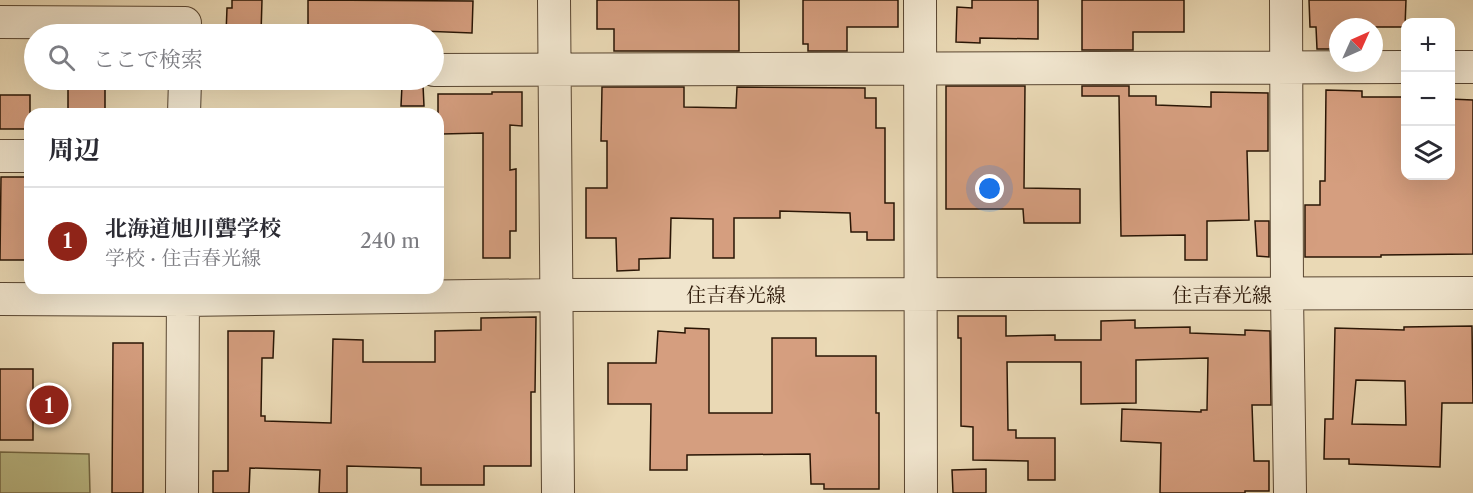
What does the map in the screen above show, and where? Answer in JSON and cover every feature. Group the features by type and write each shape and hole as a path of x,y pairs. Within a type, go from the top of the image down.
{"street":[{"path":"554,0 558,493"},
{"path":"920,0 921,493"},
{"path":"1286,0 1290,493"},
{"path":"0,22 185,19"},
{"path":"444,70 1401,67"},
{"path":"1455,67 1473,67"},
{"path":"184,108 185,90"},
{"path":"0,156 24,156"},
{"name":"住吉春光線","path":"0,299 183,294 920,296 1473,293"},
{"path":"182,493 183,294"}],"green space":[{"path":"0,452 89,454 90,493 0,493"}],"building":[{"path":"232,0 262,0 261,24 226,24 227,8 232,8"},
{"path":"308,0 473,1 472,33 444,32 444,24 308,24"},
{"path":"597,0 739,0 739,51 614,51 614,29 597,29"},
{"path":"803,0 898,0 898,27 847,27 847,51 808,51 808,44 803,44"},
{"path":"972,0 1038,0 1038,39 980,38 980,43 956,42 957,7 972,8"},
{"path":"1082,0 1184,0 1184,32 1133,32 1133,50 1082,50"},
{"path":"1309,0 1406,0 1405,18 1401,18 1401,27 1383,27 1383,18 1329,18 1329,49 1317,49 1316,27 1310,27"},
{"path":"946,86 1025,86 1024,188 1080,189 1080,223 1024,223 1023,209 946,209"},
{"path":"1082,86 1129,86 1129,96 1156,96 1156,105 1211,107 1211,92 1268,93 1268,151 1247,151 1249,220 1207,221 1207,260 1185,260 1185,235 1121,236 1119,96 1082,96"},
{"path":"602,87 684,87 684,107 736,108 737,87 865,88 865,98 876,98 876,128 885,128 885,203 894,203 894,240 867,240 867,232 851,232 850,213 780,211 780,218 734,218 734,258 713,258 713,219 671,218 670,258 639,259 639,270 617,271 616,238 586,238 586,188 607,188 607,141 601,141"},
{"path":"68,90 105,90 105,108 68,108"},
{"path":"402,90 423,90 424,106 401,106"},
{"path":"1326,90 1362,91 1362,97 1401,97 1401,180 1455,180 1455,99 1473,100 1473,254 1305,257 1305,205 1320,205 1320,181 1325,181"},
{"path":"492,92 522,92 522,126 510,125 510,170 516,169 516,231 510,231 510,258 483,258 483,133 444,134 444,108 438,108 438,94 492,94"},
{"path":"0,95 30,95 30,108 24,108 24,129 0,129"},
{"path":"1,177 24,177 24,260 0,260"},
{"path":"1255,221 1269,221 1269,257 1257,256"},
{"path":"958,316 1006,316 1006,336 1055,335 1055,340 1101,340 1101,321 1135,320 1135,328 1190,327 1190,333 1245,335 1245,330 1270,331 1271,405 1252,405 1254,461 1269,461 1269,491 1160,493 1161,443 1121,441 1122,409 1201,412 1201,410 1207,410 1208,358 1136,360 1136,403 1081,404 1081,362 1007,362 1008,430 1016,430 1016,438 1055,438 1055,480 1028,480 1028,461 973,460 973,427 961,426 961,338 958,338"},
{"path":"536,317 535,392 531,392 531,466 484,466 484,485 421,485 421,468 347,466 347,493 319,493 320,470 250,468 249,493 213,493 213,471 228,471 228,331 274,331 273,358 262,358 261,416 265,416 265,421 331,423 333,339 363,340 363,362 435,362 435,331 481,330 481,318"},
{"path":"1472,326 1473,403 1442,403 1440,467 1349,464 1349,459 1324,459 1325,419 1333,419 1335,328 1404,330 1404,327","holes":["1356,380 1405,381 1406,425 1352,424"]},
{"path":"685,328 709,329 709,413 772,413 772,338 816,338 816,356 876,356 879,489 824,489 824,484 811,484 810,454 687,455 687,470 650,470 651,404 608,404 608,363 656,363 658,331 685,333"},
{"path":"113,343 143,343 143,493 112,493"},
{"path":"0,369 33,369 33,440 0,440"},
{"path":"986,469 986,493 953,493 952,470"}],"place":[{"name":"北海道旭川聾学校","path":"49,405"}]}
